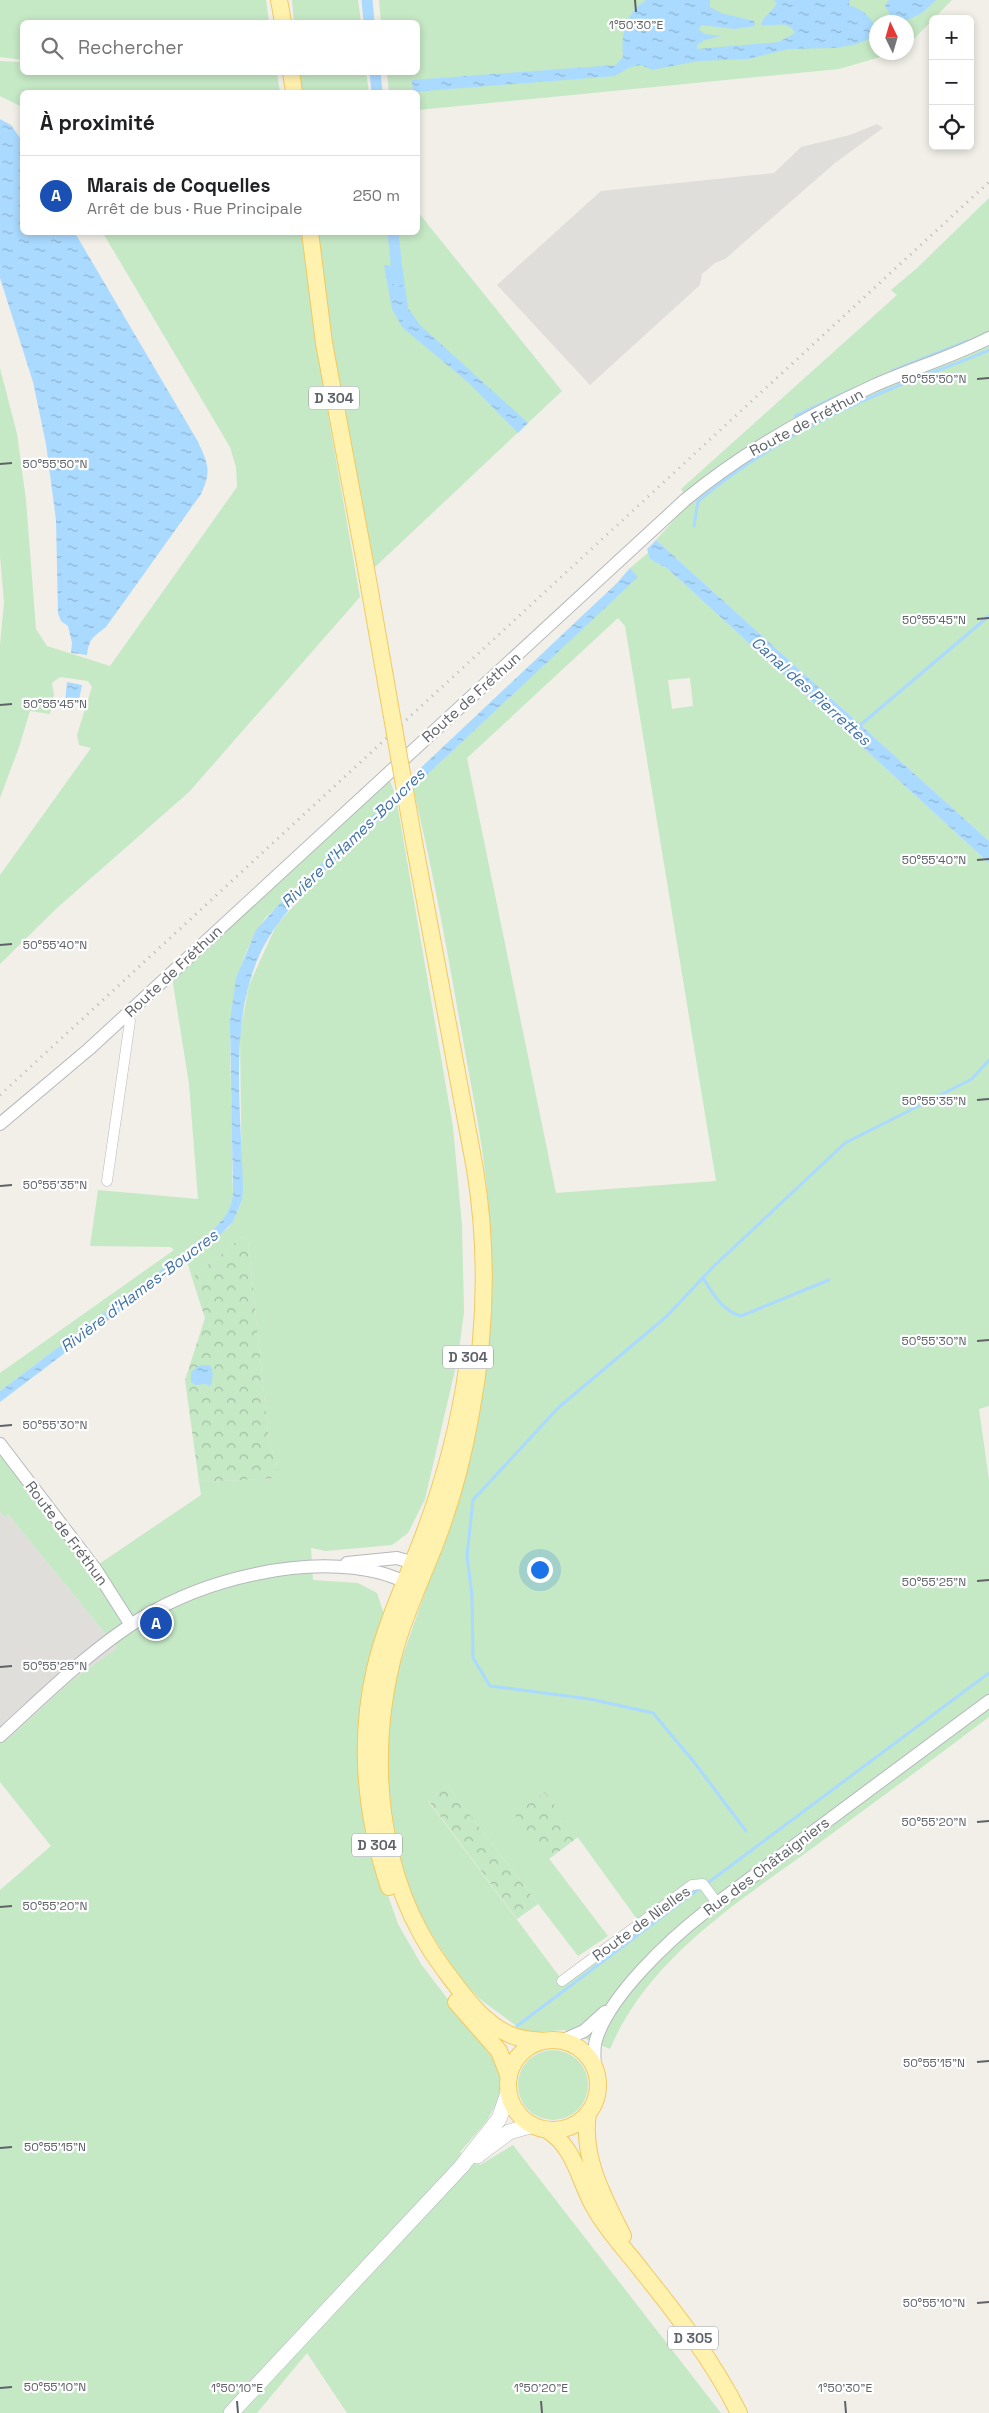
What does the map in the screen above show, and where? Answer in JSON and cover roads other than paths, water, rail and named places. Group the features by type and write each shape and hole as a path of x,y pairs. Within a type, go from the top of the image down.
{"main road":[{"path":"279,0 283,20"},
{"path":"287,0 288,20"},
{"path":"291,75 294,90"},
{"name":"D 304","path":"310,235 323,333 414,842 475,1164 481,1212 483,1278 481,1335 474,1398 446,1515 419,1564 380,1652 369,1702 367,1776 373,1829 388,1886 410,1936 445,1989 499,2051 508,2085"},
{"name":"D 304","path":"411,1584 382,1715 380,1784 385,1822 394,1864 406,1902 421,1934 440,1964 469,2001 506,2033 522,2039 544,2041"},
{"path":"231,2413 462,2167 499,2119 514,2062 521,2054 529,2047 544,2041 561,2041 580,2050 590,2061 595,2071 597,2093 588,2113 570,2127 509,2132 462,2167"},
{"path":"508,2085 515,2110 540,2128"},
{"name":"D 305","path":"588,2113 587,2139 597,2180 640,2268"},
{"name":"D 305","path":"540,2128 557,2136 568,2151 600,2217 710,2361 739,2413"}],"street":[{"name":"Route de Fréthun","path":"0,1124 125,1015 715,475 788,428 872,386 989,338"},
{"path":"107,1181 130,1021 125,1015"},
{"name":"Route de Fréthun","path":"0,1444 96,1570 131,1625"},
{"path":"0,1736 82,1664 131,1625 166,1605 216,1585 263,1573 385,1558 402,1559 419,1564"},
{"path":"307,1568 360,1570 380,1573 411,1584"},
{"name":"Rue des Châtaigniers","path":"595,2071 594,2050 596,2038 621,1996 710,1893 989,1701"},
{"name":"Route de Nielles","path":"562,1981 688,1887 710,1893"},
{"path":"561,2041 584,2031 621,1996"}],"water":[{"path":"646,0 710,0 710,7 721,13 754,21 755,26 735,29 701,25 699,30 705,34 721,36 705,40 697,45 697,49 779,42 795,33 789,26 785,25 761,25 777,3 774,0 850,0 849,5 859,9 869,18 869,39 857,44 836,48 788,49 748,59 698,61 652,70 641,65 630,67 615,76 420,91 413,90 412,80 616,65 623,57 624,32 633,11"},
{"path":"889,0 936,0 922,13 914,17 914,15 890,15 885,5"},
{"path":"0,119 11,125 20,138 20,235 76,235 197,440 206,461 207,479 201,494 106,627 92,639 87,655 71,653 72,643 68,626 61,621 58,613 56,520 46,444 33,382 0,278"},
{"path":"384,265 402,266 408,308 420,325 528,423 518,433 469,383 403,328 392,309"},
{"path":"656,540 989,841 989,863 668,569 650,559 647,549"},
{"path":"630,568 638,577 413,788 411,777 617,583"},
{"path":"67,682 82,685 78,705 65,703"},
{"name":"Rivière d'Hames-Boucres","path":"398,791 400,800 336,860 290,908 277,925 260,954 249,985 242,1019 239,1089 243,1191 242,1200 233,1222 217,1238 0,1402 0,1391 201,1240 218,1225 226,1214 232,1201 233,1193 230,1021 236,978 256,930 279,904"},
{"path":"200,1365 210,1365 211,1367 213,1375 210,1386 205,1384 195,1385 191,1382 191,1372"}],"waterway":[{"name":"Canal des Pierrettes","path":"367,0 369,20"},
{"name":"Canal des Pierrettes","path":"375,75 377,90"},
{"name":"Canal des Pierrettes","path":"393,235 398,281"},
{"path":"892,371 968,341"},
{"path":"694,526 698,501 743,467 791,437 867,399 989,350"},
{"path":"795,416 855,388"},
{"path":"858,727 989,616"},
{"path":"746,1831 694,1762 653,1713 590,1699 490,1686 473,1658 472,1596 467,1556 473,1500 558,1408 666,1317 713,1267 845,1143 972,1079 989,1060"},
{"path":"703,1278 724,1306 741,1316 829,1280"},
{"path":"705,1885 989,1673"},
{"path":"517,2026 700,1888"}],"railway":[{"path":"0,1095 989,182"}],"place":[{"name":"Marais de Coquelles","path":"156,1623"}]}
